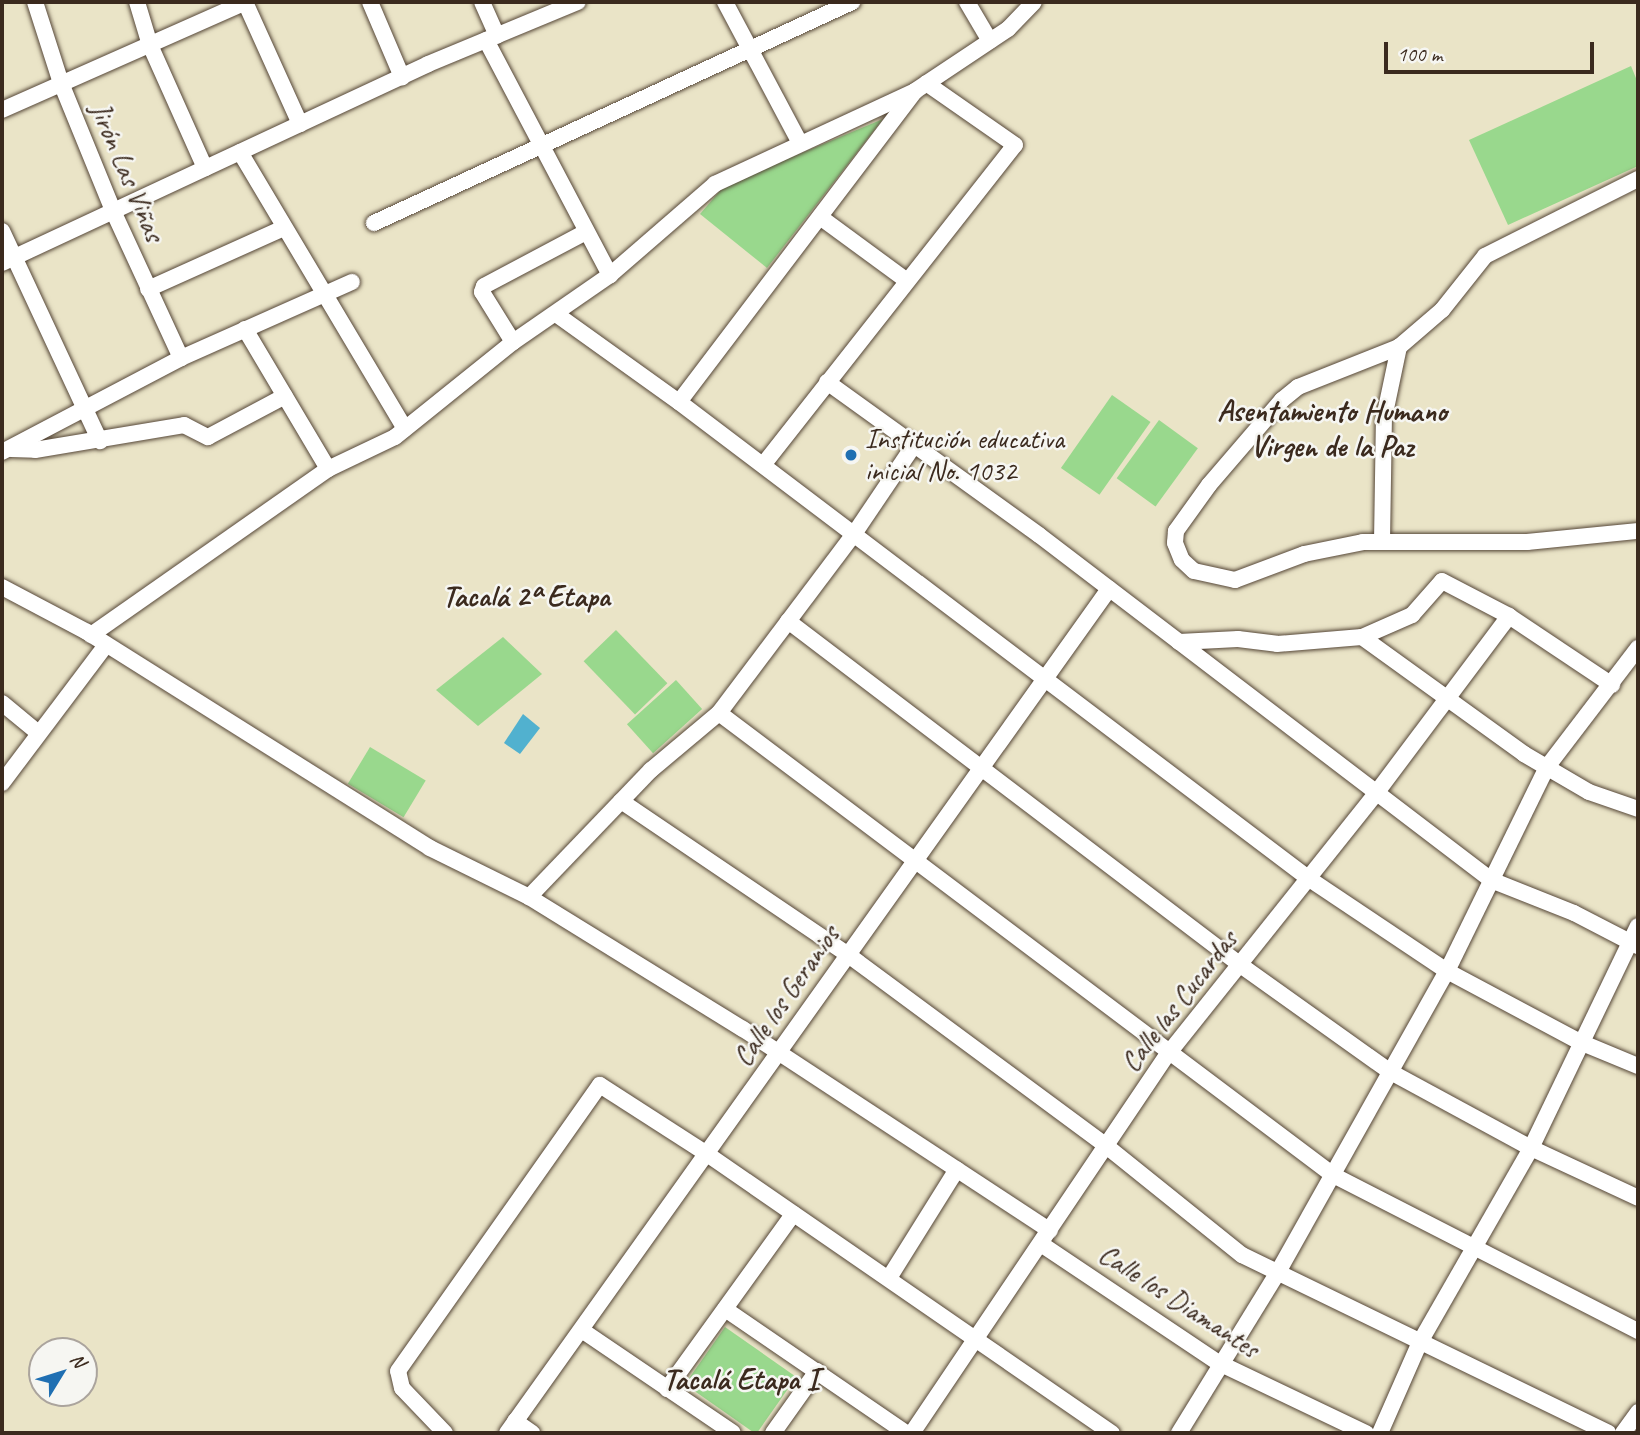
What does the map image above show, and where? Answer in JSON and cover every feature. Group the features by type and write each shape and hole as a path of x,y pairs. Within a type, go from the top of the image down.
{"street":[{"name":"Jirón Las Viñas","path":"35,2 61,83 114,213 181,358"},
{"path":"137,2 150,45 205,169"},
{"path":"2,110 245,2 300,124"},
{"path":"370,2 402,77"},
{"path":"482,2 492,38 540,146 610,275"},
{"path":"7,260 114,213 402,77 578,2"},
{"path":"725,2 800,141"},
{"path":"374,223 852,2"},
{"path":"967,2 990,41"},
{"path":"91,635 328,469 405,429 513,342 610,275 715,184 800,141 920,87 990,41 1034,2"},
{"path":"680,402 920,87"},
{"path":"763,465 1015,145 920,87"},
{"path":"240,152 405,429"},
{"path":"1638,179 1485,256 1443,310 1399,346 1298,387 1282,400 1209,485 1176,531 1175,543 1182,560 1194,571 1234,580 1304,554 1382,542 1527,542 1638,531"},
{"path":"820,217 907,281"},
{"path":"148,289 284,228"},
{"path":"2,231 7,260 100,441"},
{"path":"513,342 482,292 484,286 586,232"},
{"path":"5,451 181,358 323,292 352,282"},
{"path":"556,314 680,402 1308,878 1447,971 1580,1042 1638,1066"},
{"path":"245,328 328,469"},
{"path":"1382,542 1384,418 1399,346"},
{"path":"827,382 1109,589 1491,880 1634,944"},
{"path":"5,451 35,450 100,441 184,425 208,437 285,396"},
{"path":"529,897 621,801 719,713 854,534 914,445"},
{"path":"1179,642 1238,639 1277,644 1362,637 1412,615 1442,581 1509,616 1612,685"},
{"name":"Calle los Diamantes","path":"2,587 91,635 430,848 529,897 779,1054 957,1169 1219,1363 1366,1433"},
{"name":"Calle los Geranios","path":"511,1427 583,1331 978,768 1109,589"},
{"name":"Calle las Cucardas","path":"912,1433 1168,1054 1377,792 1509,616"},
{"path":"788,621 978,768 1240,964 1389,1071 1531,1148 1638,1198"},
{"path":"1362,637 1447,701 1546,767 1588,792 1638,809"},
{"path":"2,783 37,732 106,645"},
{"path":"1179,1433 1219,1363 1278,1272 1447,971 1546,767 1638,648"},
{"path":"2,703 37,732"},
{"path":"719,713 915,858 1168,1054 1333,1175 1638,1331"},
{"path":"621,801 847,954 1105,1145 1242,1255 1608,1433"},
{"path":"1380,1433 1420,1342 1531,1148 1580,1042 1634,944 1638,926"},
{"path":"445,1433 402,1388 398,1371 600,1085 708,1154 889,1278 975,1341 1112,1433"},
{"path":"889,1278 957,1169"},
{"path":"667,1389 793,1214"},
{"path":"725,1309 906,1433"},
{"path":"583,1331 733,1433"},
{"path":"773,1433 817,1371"},
{"path":"1623,1433 1638,1412"},
{"path":"511,1427 532,1433"}],"green space":[{"path":"1631,66 1638,83 1638,166 1508,225 1469,140"},
{"path":"883,119 767,268 700,214 725,185"},
{"path":"1112,395 1151,422 1099,495 1061,468"},
{"path":"1159,420 1198,448 1156,506 1117,478"},
{"path":"616,630 667,683 635,714 584,661"},
{"path":"503,637 542,674 478,726 436,690"},
{"path":"676,680 702,709 653,753 627,724"},
{"path":"370,747 426,780 404,817 348,784"},
{"path":"725,1327 796,1377 757,1433 685,1384"}],"water":[{"path":"523,714 540,728 520,754 504,743"}],"place":[{"name":"Institución educativa inicial No. 1032","path":"851,455"}],"district":[{"name":"Asentamiento Humano Virgen de la Paz","path":"1332,428"},
{"name":"Tacalá 2ª Etapa","path":"526,596"},
{"name":"Tacalá Etapa I","path":"741,1379"}]}
